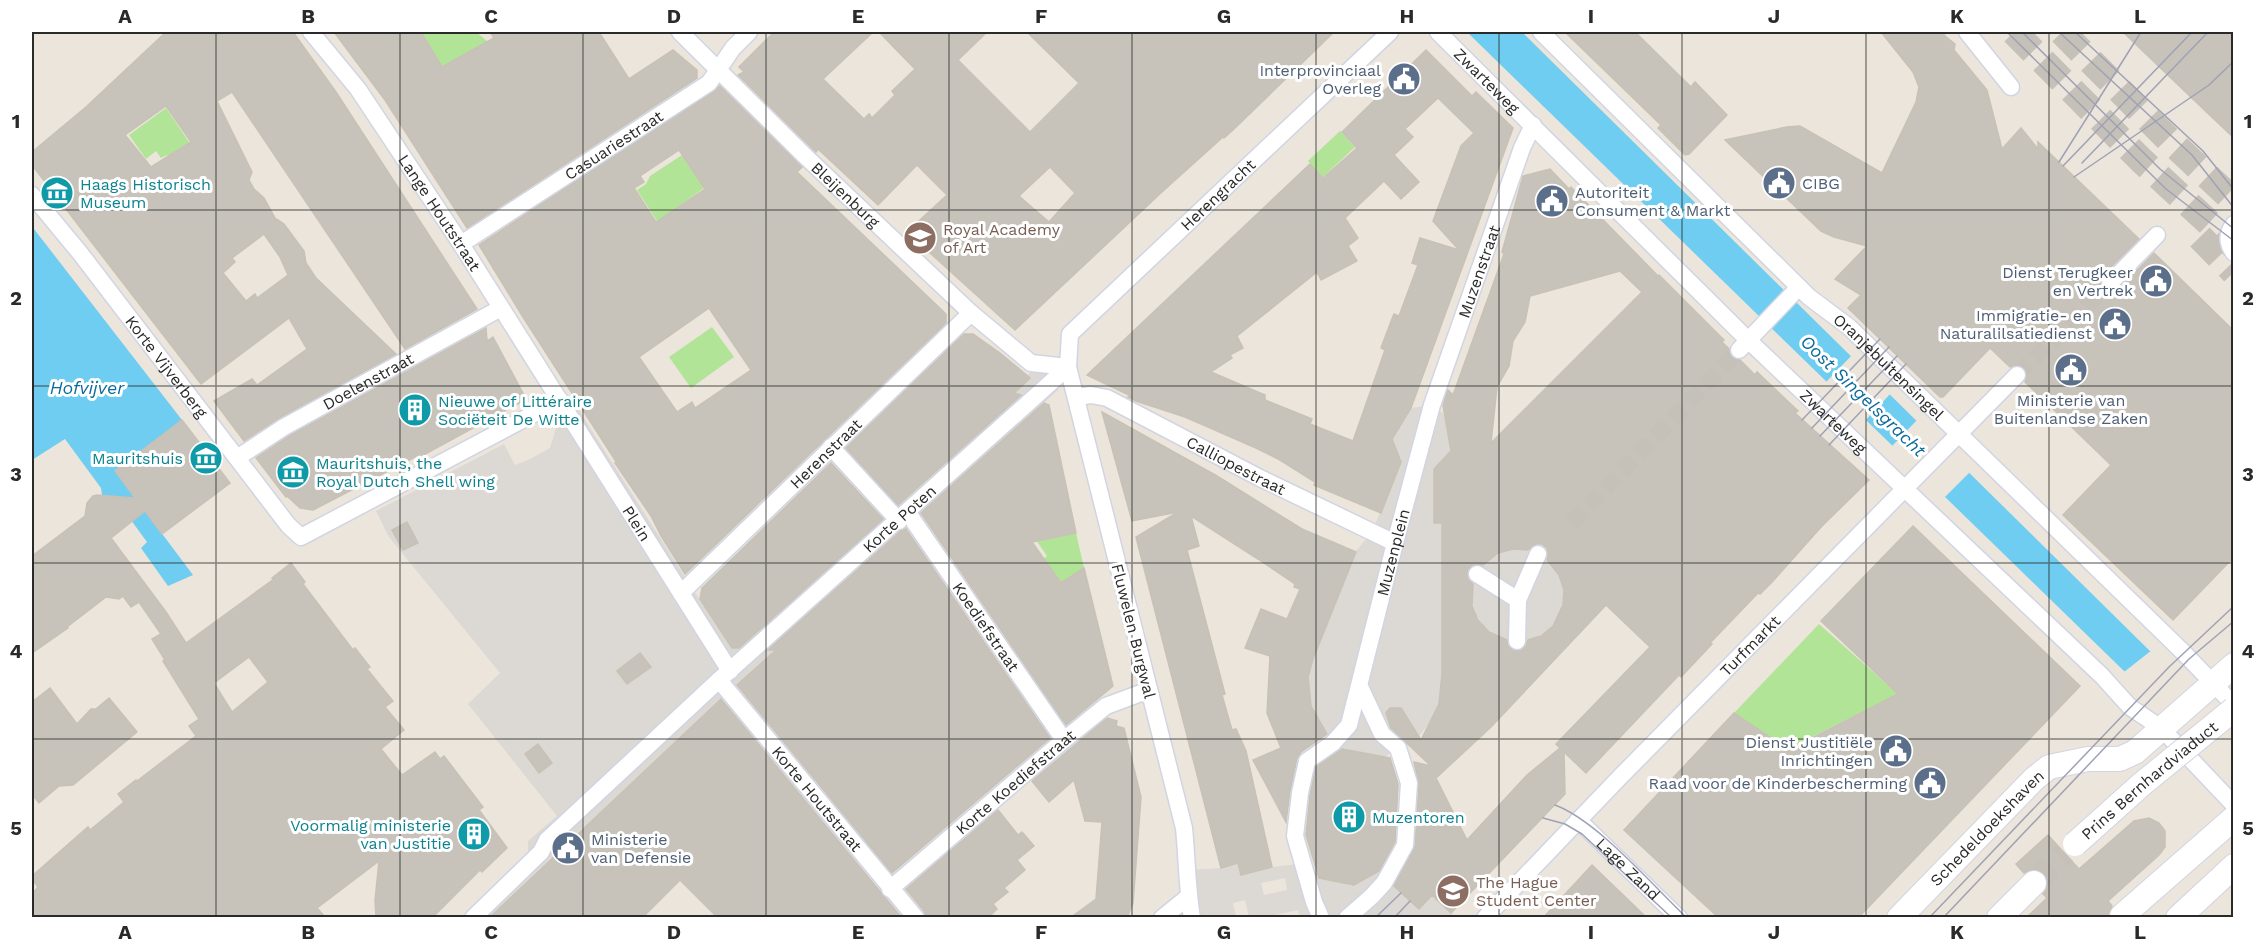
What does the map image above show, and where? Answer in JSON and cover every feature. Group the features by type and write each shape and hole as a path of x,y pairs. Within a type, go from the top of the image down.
{"street":[{"name":"Lange Houtstraat","path":"311,32 358,89 461,244 560,400"},
{"name":"Bleijenburg","path":"680,32 804,155 971,313 1031,363 1068,367"},
{"name":"Casuariestraat","path":"461,244 709,83 733,48 749,32"},
{"name":"Herengracht","path":"1068,367 1070,334 1390,32"},
{"name":"Zwarteweg","path":"1438,32 1533,125 1744,345 1904,489 2102,676 2130,707 2167,723 2234,805"},
{"name":"Oranjebuitensingel","path":"1541,32 1795,290 1809,297 1849,327 1959,434 2205,688 2234,707"},
{"path":"1967,32 2012,87"},
{"name":"Muzenstraat","path":"1429,419 1522,148 1533,125"},
{"name":"Korte Vijverberg","path":"32,195 86,261 288,525 301,537 560,400"},
{"path":"2234,224 2228,237 2229,247 2234,253"},
{"path":"2110,283 2157,235"},
{"path":"1744,345 1795,290"},
{"name":"Doelenstraat","path":"237,458 284,427 501,308"},
{"name":"Herenstraat","path":"681,593 971,313"},
{"name":"Fluwelen Burgwal","path":"1068,367 1184,828 1189,870 1188,897 1192,918"},
{"name":"Korte Poten","path":"724,676 1068,367"},
{"name":"Turfmarkt","path":"1485,918 1578,820 2017,375"},
{"name":"Calliopestraat","path":"1076,397 1091,395 1107,398 1260,478 1395,543"},
{"name":"Plein","path":"560,400 681,593 724,676"},
{"name":"Muzenplein","path":"1321,918 1294,836 1300,793 1307,761 1333,742 1349,725 1429,419"},
{"name":"Koediefstraat","path":"831,447 903,517 1064,740"},
{"path":"1517,641 1518,600 1538,554"},
{"path":"1477,574 1518,600"},
{"name":"Schedeldoekshaven","path":"1899,918 2034,779 2049,768 2088,759 2120,759 2135,752 2205,688 2234,665"},
{"path":"472,918 541,852 547,840 724,676"},
{"name":"Korte Houtstraat","path":"724,676 890,889 916,918"},
{"path":"1347,918 1384,883 1405,845 1408,783 1398,748 1382,734 1360,687"},
{"name":"Korte Koediefstraat","path":"890,889 1106,706 1149,690"},
{"name":"Prins Bernhardviaduct","path":"2070,849 2142,784 2234,707"},
{"path":"2126,911 2234,818"},
{"name":"Lage Zand","path":"1578,820 1679,918"},
{"path":"2178,918 2234,866"},
{"path":"1999,918 2034,883"},
{"path":"1162,918 1188,897"}],"green space":[{"path":"416,32 476,32 492,45 442,74"},
{"path":"166,108 197,154 175,168 167,155 161,158 156,151 146,159 129,135"},
{"path":"1340,131 1355,147 1323,177 1308,161"},
{"path":"682,155 704,188 675,209 686,226 675,241 659,224 637,190 646,184 650,176"},
{"path":"712,327 734,357 691,388 669,357"},
{"path":"1076,533 1084,568 1053,589 1036,565 1047,556 1034,537 1043,539"},
{"path":"1819,624 1898,694 1788,749 1734,713"}],"shaded area":[{"path":"1049,358 1058,390 663,753 604,809 606,811 585,831 582,828 489,917 466,917 528,855 528,841 557,816 468,704 500,673 389,537 376,511 504,444 515,465 528,460 550,448 557,425 578,409 732,647 740,648 890,511 1027,381 1027,375"},
{"path":"1432,405 1445,415 1451,451 1434,469 1434,523 1442,523 1442,674 1439,704 1431,721 1419,736 1381,759 1379,756 1345,749 1342,751 1319,723 1311,706 1308,687 1310,668 1356,551 1372,532 1401,462 1392,439 1411,408"},
{"path":"1518,549 1536,552 1551,562 1561,577 1564,595 1561,613 1551,628 1536,638 1518,641 1500,638 1485,628 1475,613 1472,595 1475,577 1485,562 1500,552"},
{"path":"1238,863 1242,875 1272,867 1310,863 1320,879 1353,885 1382,864 1393,884 1418,909 1432,895 1455,917 1300,917 1298,910 1275,915 1275,917 1249,917 1245,900 1233,903 1236,917 1192,917 1189,870 1221,868","holes":["1285,878 1287,890 1264,895 1261,883"]}],"water":[{"name":"Oost Singelsgracht","path":"1467,32 1522,32 2154,655 2128,673 2124,671"},
{"name":"Hofvijver","path":"34,229 182,420 115,471 193,575 168,586 141,548 147,542 120,505 102,495 101,488 65,439 32,460 32,231"}],"pier":[{"path":"1854,353 1893,391 1864,422 1825,383"},
{"path":"1918,419 1971,471 1944,498 1891,447"},
{"path":"2152,650 2231,726 2233,730 2233,778 2124,672"}],"building":[{"path":"166,32 293,32 336,92 477,309 405,349 232,92 217,101 252,172 249,180 254,189 264,198 275,218 284,224 304,251 306,263 316,278 396,354 279,418 244,441 214,401 252,379 257,385 307,349 289,318 201,384 32,165 32,152 86,107","holes":["166,106 191,142 151,167 125,135","264,234 280,257 288,275 257,298 255,294 246,301 223,273 235,262 232,258"]},
{"path":"334,32 421,32 442,67 494,38 490,32 599,32 629,79 673,50 697,70 697,78 467,228 385,100"},
{"path":"774,32 873,32 823,79 864,119 869,114 872,118 895,95 892,91 915,69 879,32 987,32 958,60 1030,132 1079,83 1027,32 1334,32 1234,129 1163,191 1015,330 907,232 947,195 917,165 878,205 818,149 816,152 738,75 744,72 739,67","holes":["1050,167 1075,193 1049,222 1019,196"]},
{"path":"1565,32 1635,32 1691,87 1695,82 1727,115 1689,154 1685,155 1658,128 1661,125"},
{"path":"1881,32 1943,32 1955,44 1954,50 1987,90 2002,149 2021,128 2038,149 2038,142 2139,239 2102,276 2100,285 2103,291 2108,293 2117,291 2154,253 2234,331 2234,557 2173,620 2063,515 2111,465 2025,382 2027,373 2025,368 2019,365 2010,367 1990,348 1943,397 1940,397 1848,308 1861,295 1835,279 1867,246 1821,231 1779,191 1770,191 1770,183 1725,140 1800,126 1882,173 1916,102 1919,87 1913,72"},
{"path":"2123,32 2234,32 2234,138 2196,102"},
{"path":"1426,50 1472,96 1476,92 1513,128 1411,408 1392,439 1401,462 1381,513 1314,485 1315,482 1256,448 1185,417 1136,401 1128,397 1131,396 1087,375 1310,164 1323,178 1357,148 1342,132","holes":["1438,98 1474,133 1461,146 1433,221 1459,250 1420,238 1412,263 1418,265 1399,316 1394,314 1381,348 1385,350 1353,441 1310,424 1312,419 1265,400 1265,395 1211,372 1232,358 1230,355 1243,348 1237,336 1317,272 1321,280 1357,261 1348,246 1358,238 1345,218 1384,181 1401,199 1419,182 1394,155 1413,137 1405,129"]},
{"path":"720,86 802,167 797,172 946,314 946,323 685,574 651,516 615,463 617,463 479,245","holes":["679,150 705,189 656,222 634,188 644,182 640,176","709,308 751,370 695,408 692,402 677,412 639,357"]},
{"path":"1550,169 1569,189 1571,187 1724,340 1722,342 1729,349 1731,357 1740,360 1755,375 1757,372 1798,411 1795,413 1869,480 1822,526 1773,581 1760,594 1758,593 1681,677 1679,675 1586,773 1564,752 1565,794 1451,913 1432,895 1419,909 1394,886 1415,846 1419,784 1414,762 1431,766 1391,728 1386,713 1390,708 1401,708 1421,740 1439,704 1442,674 1442,523 1434,523 1434,469 1451,451 1443,405 1448,390 1453,395 1504,254 1502,252 1523,176","holes":["1620,271 1642,292 1491,443 1497,387 1509,366 1513,341 1525,322 1530,296","1536,544 1542,544 1547,548 1547,560 1559,575 1564,590 1563,605 1553,626 1541,636 1528,640 1522,650 1516,651 1508,646 1507,640 1489,632 1478,620 1472,606 1473,584 1468,579 1467,573 1472,565 1483,565 1498,553 1513,549 1528,550","1606,605 1650,647 1556,744 1560,748 1527,775 1467,840 1436,778 1491,727"]},
{"name":"Nieuwe of Littéraire Sociëteit De Witte","path":"486,328 487,341 493,337 526,399 521,402 418,458 417,456 313,510 300,508 286,497 256,458 289,436"},
{"path":"964,334 973,334 1030,378 1014,393 1021,395 898,505 846,448"},
{"path":"1044,403 1049,405 1076,533 1032,542 1061,583 1084,568 1113,686 1066,725 921,513"},
{"path":"1102,412 1217,476 1302,529 1356,552 1308,677 1311,706 1327,734 1301,752 1297,758 1286,822 1253,760 1281,748 1267,713 1270,656 1245,648 1261,609 1287,619 1300,589 1191,516 1199,546 1187,550 1225,694 1222,695 1232,730 1236,729 1246,751 1272,867 1241,875 1238,863 1221,868 1136,537 1178,512 1132,521"},
{"path":"182,420 230,483 162,534 145,511 111,538 186,643 274,579 272,578 291,563 305,582 303,584 353,650 355,648 370,667 367,669 393,701 385,707 404,730 381,749 402,775 435,752 440,759 444,756 483,807 479,810 507,848 482,872 480,870 434,916 376,918 375,901 379,861 317,908 326,918 32,918 32,894 38,887 32,876 88,827 90,830 124,802 118,794 196,736 189,726 199,719 163,661 165,660 152,639 161,634 139,602 131,607 123,596 119,599 106,597 32,653 32,556 85,516 87,503 93,496 135,498 115,471","holes":["249,657 268,682 232,712 214,683"]},
{"path":"831,463 883,519 739,648 732,648 700,599 702,588"},
{"path":"407,522 418,543 403,550 392,530"},
{"path":"1913,526 2080,686 1858,918 1719,918 1624,830 1734,713 1789,750 1898,694 1821,621"},
{"path":"906,529 1050,738 892,873 737,685 776,650 768,650"},
{"path":"640,653 651,667 627,684 617,671"},
{"path":"50,688 77,724 91,709 96,709 109,698 137,732 73,785 59,786 39,803 32,794 32,702"},
{"path":"721,699 902,918 718,918 680,880 642,918 489,918"},
{"path":"1107,718 1117,721 1116,726 1124,728 1141,797 1133,903 1127,918 1070,918 1096,899 1102,822 1085,821 1074,780 1049,802 1032,781"},
{"path":"538,744 552,763 539,773 525,754"},
{"name":"Muzentoren","path":"1342,749 1390,758 1398,784 1395,842 1379,871 1354,885 1319,878 1306,835 1310,795 1316,767"},
{"path":"998,810 1018,835 1022,832 1034,846 1017,860 1025,870 1004,888 1008,892 993,904 997,909 988,918 926,918 924,911 906,889"},
{"path":"2149,818 2159,823 2165,831 2165,847 2108,901 2112,906 2108,918 2026,918 2047,898 2043,894 2048,887 2048,880 2038,869 2031,869 2024,873 2016,864 2048,835 2079,869 2134,821"},
{"path":"1592,865 1647,918 1543,918"}],"tunnel":[{"path":"2014,32 2141,160 2234,246"},
{"path":"2062,32 2168,139 2234,201"},
{"path":"2200,237 2234,272"},
{"path":"2017,375 2110,283"},
{"path":"1572,523 1739,350"},
{"path":"2034,883 2065,853"}],"tram line":[{"path":"2007,32 2166,189 2234,241"},
{"path":"2022,32 2160,169 2234,229"},
{"path":"2059,32 2192,155 2234,208"},
{"path":"2075,32 2203,151 2234,190"},
{"path":"2059,162 2141,32"},
{"path":"2063,166 2192,32"},
{"path":"2082,163 2208,32"},
{"path":"2074,177 2209,85 2234,61"},
{"path":"1802,420 1880,339"},
{"path":"1812,428 1889,347"},
{"path":"1820,436 1897,356"},
{"path":"1829,445 1906,364"},
{"path":"1929,918 2169,667 2234,606"},
{"path":"1943,918 2189,659 2234,621"},
{"path":"1555,805 1572,813 1606,839 1687,918"},
{"path":"1543,818 1565,824 1582,834 1672,918"},
{"path":"1375,918 1401,893"},
{"path":"1394,918 1410,901"}],"place":[{"name":"Interprovinciaal Overleg","path":"1404,79"},
{"name":"CIBG","path":"1779,183"},
{"name":"Haags Historisch Museum","path":"57,193"},
{"name":"Autoriteit Consument & Markt","path":"1552,201"},
{"name":"Royal Academy of Art","path":"920,238"},
{"name":"Dienst Terugkeer en Vertrek","path":"2156,281"},
{"name":"Immigratie- en Naturalilsatiedienst","path":"2115,324"},
{"name":"Ministerie van Buitenlandse Zaken","path":"2071,370"},
{"name":"Nieuwe of Littéraire Sociëteit De Witte","path":"415,410"},
{"name":"Mauritshuis","path":"206,458"},
{"name":"Mauritshuis, the Royal Dutch Shell wing","path":"293,472"},
{"name":"Dienst Justitiële Inrichtingen","path":"1896,751"},
{"name":"Raad voor de Kinderbescherming","path":"1930,783"},
{"name":"Muzentoren","path":"1349,817"},
{"name":"Voormalig ministerie van Justitie","path":"474,834"},
{"name":"Ministerie van Defensie","path":"568,848"},
{"name":"The Hague Student Center","path":"1453,891"}]}
